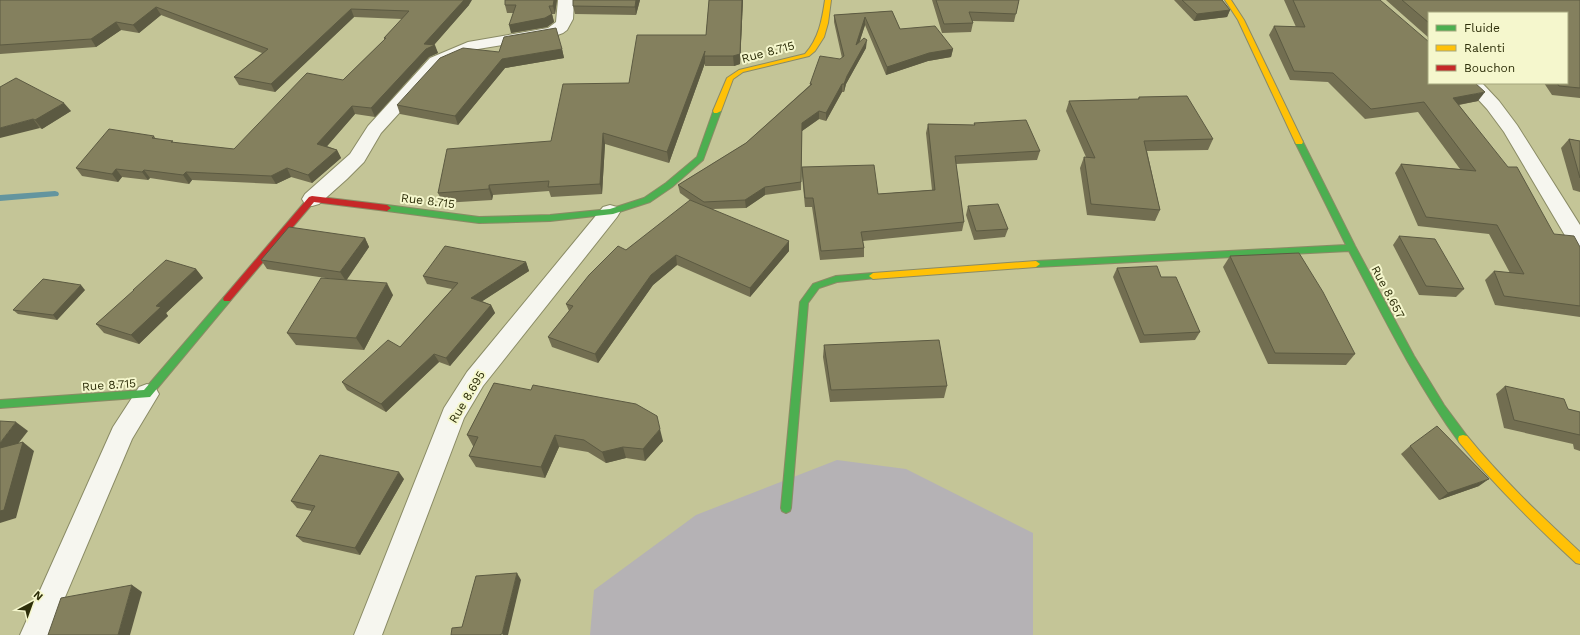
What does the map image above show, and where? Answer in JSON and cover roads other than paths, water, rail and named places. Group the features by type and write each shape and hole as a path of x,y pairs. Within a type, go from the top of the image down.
{"street":[{"path":"312,199 357,158 374,130 436,62 474,45 552,32 561,28 565,24 566,0"},
{"name":"Rue 8.715","path":"0,404 148,394 312,199 479,220 550,218 610,212 647,200 700,158 730,78 741,71 806,55 816,48 821,39 828,0"},
{"name":"Rue 8.657","path":"1228,0 1241,20 1351,248 1422,380 1464,440 1498,480 1540,524 1580,559"},
{"path":"1473,84 1492,102 1511,127 1576,227 1580,244"},
{"name":"Rue 8.695","path":"368,635 453,414 475,379 610,212"},
{"path":"786,508 804,302 816,286 836,279 1025,265 1351,248"},
{"path":"34,635 122,434 148,394"}],"waterway":[{"path":"0,198 55,194"}]}
